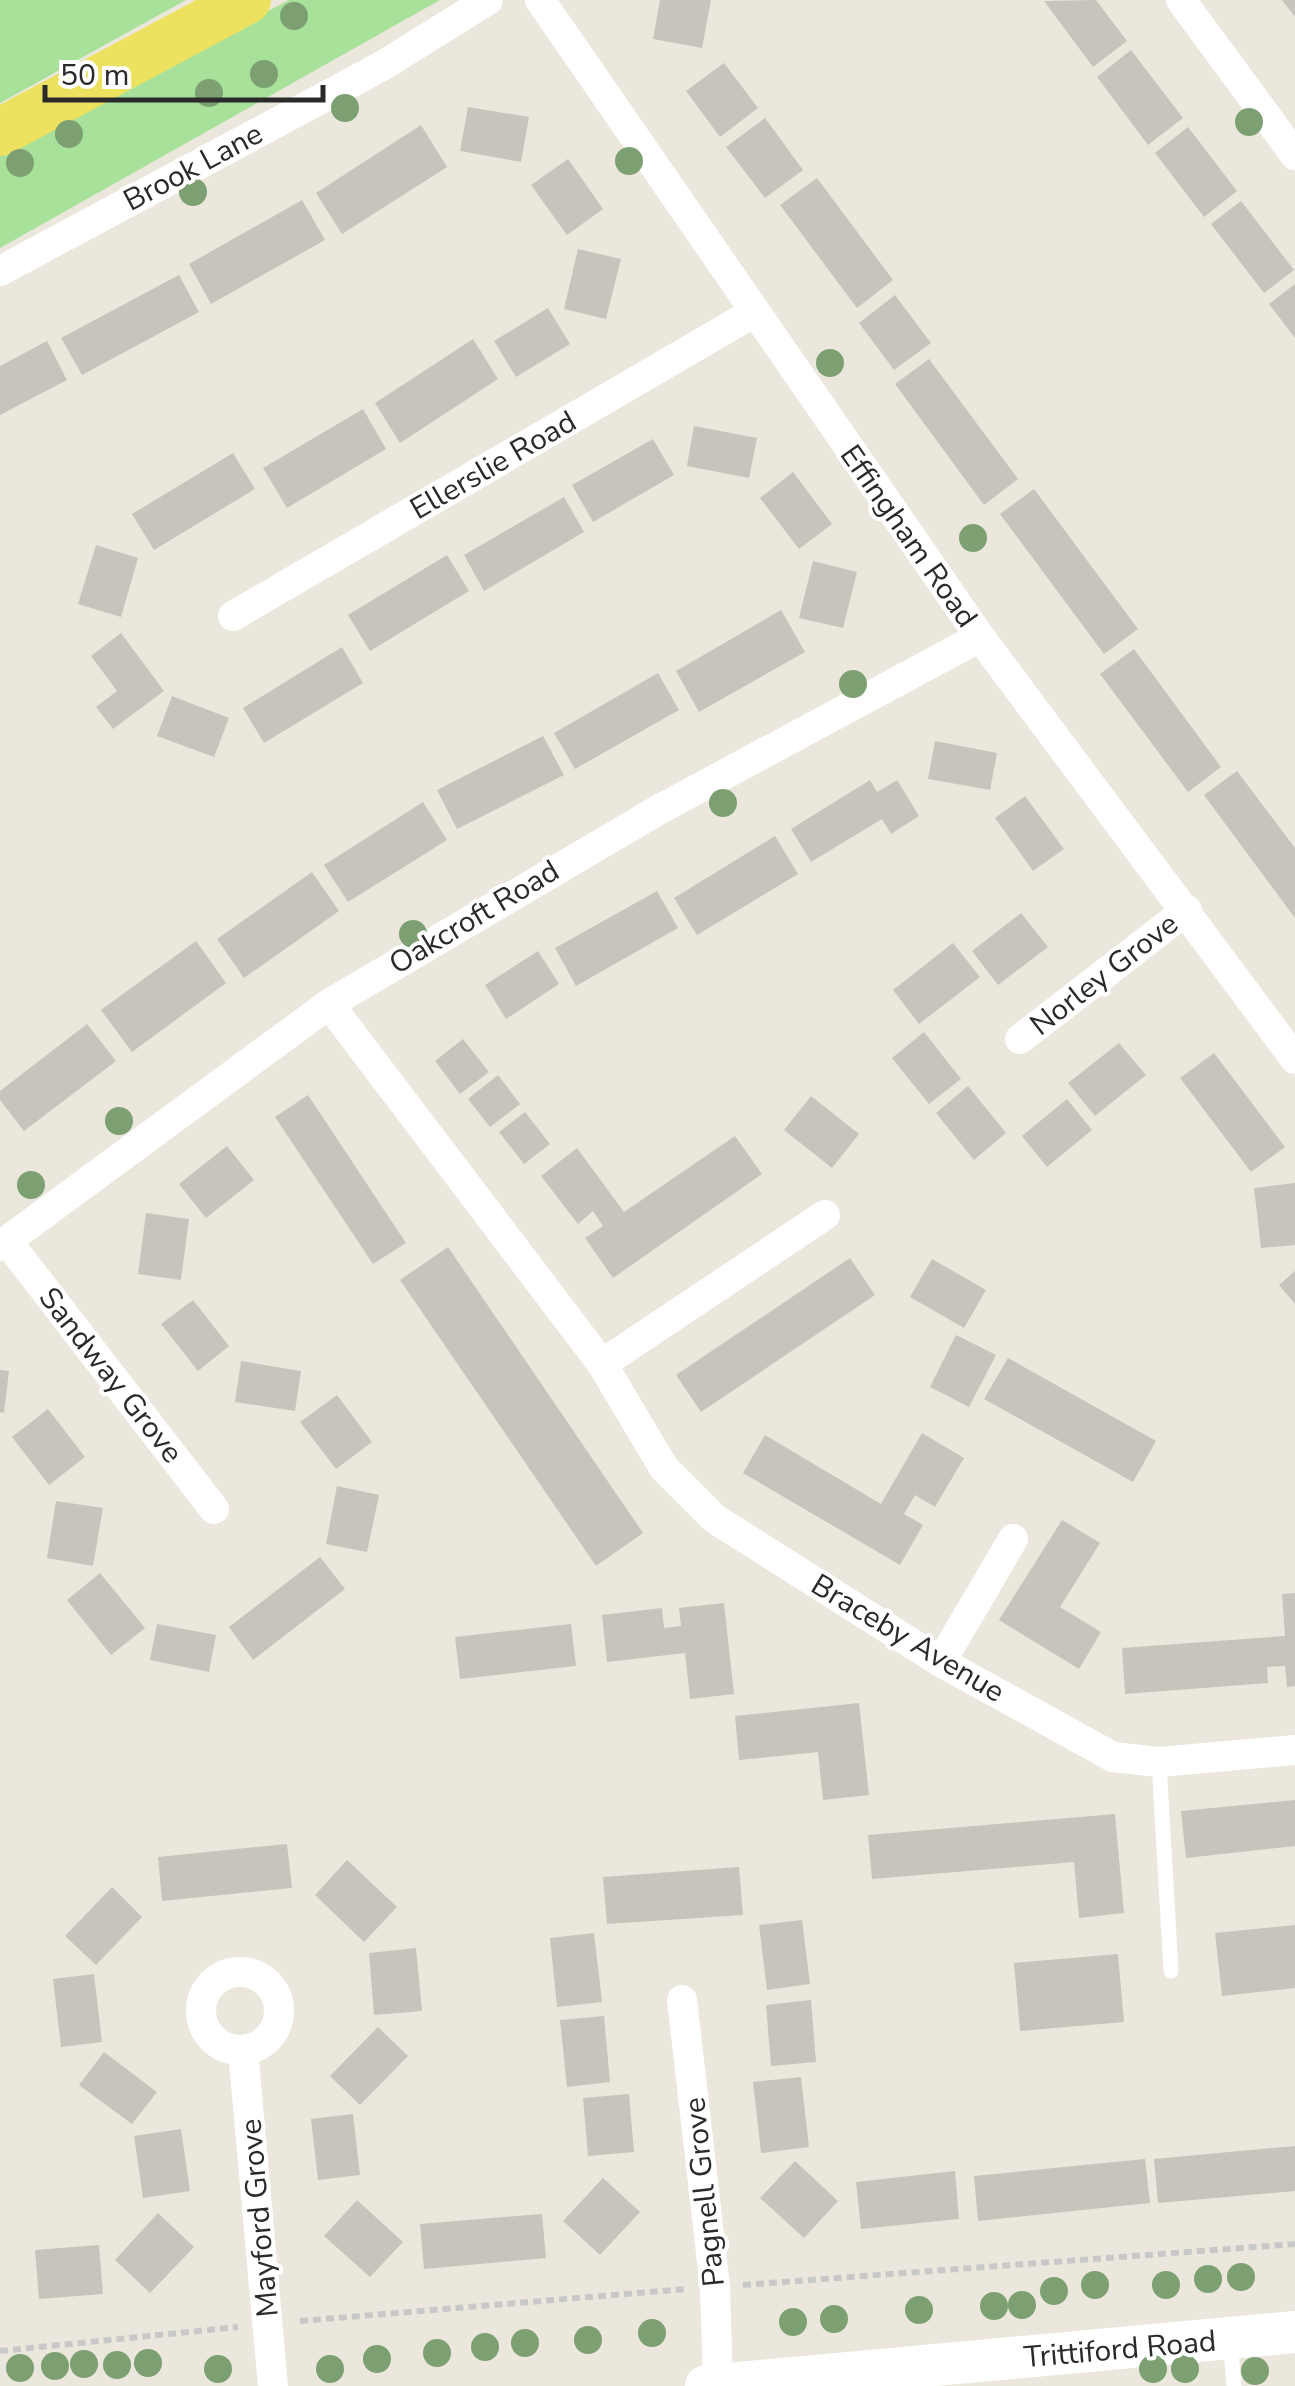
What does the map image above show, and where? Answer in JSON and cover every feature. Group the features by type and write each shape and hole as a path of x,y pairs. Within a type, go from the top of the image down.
{"main road":[{"path":"0,132 247,0"}],"street":[{"name":"Brook Lane","path":"0,271 382,66 488,0"},
{"name":"Effingham Road","path":"540,0 980,637 1295,1059"},
{"path":"1181,0 1295,155"},
{"name":"Ellerslie Road","path":"233,616 753,313"},
{"name":"Oakcroft Road","path":"4,1244 328,1004 644,818 980,637"},
{"name":"Norley Grove","path":"1020,1039 1187,910"},
{"name":"Braceby Avenue","path":"328,1004 602,1364 664,1468 715,1519 941,1662 1113,1757 1159,1762 1295,1750"},
{"path":"602,1364 825,1215"},
{"name":"Sandway Grove","path":"4,1244 214,1508"},
{"path":"941,1662 1013,1539"},
{"name":"Pagnell Grove","path":"682,2000 715,2287 718,2385"},
{"name":"Mayford Grove","path":"243,2050 273,2386"},
{"name":"Trittiford Road","path":"706,2386 945,2376 1295,2332"}],"lane":[{"path":"1159,1762 1170,1971"},
{"path":"1230,2338 1234,2386"}],"path":[{"path":"0,2350 715,2287 1295,2244"}],"green space":[{"path":"0,0 186,0 0,103"},
{"path":"289,0 440,0 0,248 0,153"}],"building":[{"path":"660,0 711,0 702,48 653,39"},
{"path":"1096,0 1127,41 1093,67 1044,1"},
{"path":"1282,0 1295,0 1295,17"},
{"path":"1131,50 1183,118 1148,145 1097,77"},
{"path":"724,63 758,108 720,137 686,91"},
{"path":"468,107 529,117 521,162 460,151"},
{"path":"765,118 803,170 765,198 726,147"},
{"path":"421,125 447,167 342,234 316,193"},
{"path":"1188,127 1237,191 1204,217 1155,153"},
{"path":"568,159 603,209 567,235 531,185"},
{"path":"817,178 893,280 857,308 780,205"},
{"path":"302,200 325,240 211,304 189,264"},
{"path":"1241,201 1294,270 1264,293 1211,224"},
{"path":"578,249 621,259 606,319 564,309"},
{"path":"179,275 199,312 82,375 61,338"},
{"path":"1295,284 1295,338 1269,304"},
{"path":"895,295 931,343 894,370 859,323"},
{"path":"548,308 570,344 516,377 494,341"},
{"path":"473,339 498,379 400,443 375,403"},
{"path":"47,341 67,380 0,415 0,366"},
{"path":"929,359 1018,479 984,505 895,384"},
{"path":"363,409 386,449 287,508 263,468"},
{"path":"694,426 757,438 749,478 687,466"},
{"path":"653,439 674,475 593,522 572,485"},
{"path":"233,453 255,489 154,550 132,514"},
{"path":"793,472 832,524 799,549 760,498"},
{"path":"1034,489 1138,629 1104,654 1000,514"},
{"path":"564,497 584,532 484,591 464,555"},
{"path":"96,545 138,558 121,617 78,604"},
{"path":"447,555 469,591 370,651 348,615"},
{"path":"813,561 857,572 843,628 799,618"},
{"path":"781,610 805,652 699,712 676,671"},
{"path":"121,633 164,691 113,729 96,707 117,691 91,656"},
{"path":"342,647 363,683 264,743 243,708"},
{"path":"1134,649 1221,767 1188,792 1100,674"},
{"path":"658,673 679,710 575,769 554,733"},
{"path":"172,696 229,718 214,757 157,736"},
{"path":"543,736 564,775 457,829 437,790"},
{"path":"935,741 997,753 990,790 928,779"},
{"path":"1237,771 1295,848 1295,918 1204,795"},
{"path":"870,780 877,792 897,780 919,816 891,834 882,819 811,862 791,829"},
{"path":"1025,796 1064,849 1033,871 995,818"},
{"path":"423,802 447,840 348,902 324,865"},
{"path":"775,836 798,874 697,935 674,898"},
{"path":"312,872 339,911 244,978 217,939"},
{"path":"657,891 678,928 576,986 555,948"},
{"path":"1021,913 1048,947 998,985 972,951"},
{"path":"196,941 226,983 132,1052 101,1010"},
{"path":"953,943 980,977 919,1024 893,990"},
{"path":"538,951 559,984 506,1019 485,985"},
{"path":"87,1024 116,1061 24,1131 0,1100 0,1091"},
{"path":"924,1032 961,1079 929,1104 892,1058"},
{"path":"463,1039 489,1072 460,1094 435,1061"},
{"path":"1119,1043 1146,1075 1095,1116 1068,1083"},
{"path":"1214,1053 1285,1147 1251,1172 1180,1078"},
{"path":"498,1075 520,1104 490,1127 468,1099"},
{"path":"968,1086 1006,1133 974,1160 936,1113"},
{"path":"308,1095 406,1243 373,1264 275,1117"},
{"path":"811,1096 859,1134 832,1168 784,1130"},
{"path":"1067,1099 1092,1130 1047,1167 1022,1136"},
{"path":"525,1112 550,1144 524,1164 499,1132"},
{"path":"735,1136 762,1174 613,1278 585,1238 603,1226 593,1211 578,1224 541,1176 577,1148 624,1212"},
{"path":"227,1146 254,1180 206,1218 179,1184"},
{"path":"1295,1183 1295,1245 1261,1248 1254,1188"},
{"path":"146,1213 189,1219 181,1280 138,1274"},
{"path":"448,1247 643,1533 596,1566 400,1280"},
{"path":"850,1258 875,1295 701,1412 676,1375"},
{"path":"932,1259 986,1290 964,1328 910,1297"},
{"path":"1295,1271 1295,1304 1279,1285"},
{"path":"193,1300 229,1346 198,1371 161,1324"},
{"path":"956,1335 996,1355 969,1407 930,1387"},
{"path":"1008,1358 1156,1441 1133,1482 984,1399"},
{"path":"241,1361 301,1371 295,1411 235,1402"},
{"path":"0,1370 9,1371 4,1413 0,1412"},
{"path":"337,1395 372,1442 336,1469 300,1422"},
{"path":"48,1409 85,1457 49,1485 12,1437"},
{"path":"922,1433 964,1458 935,1507 915,1495 904,1514 923,1525 900,1565 743,1473 765,1435 881,1504"},
{"path":"337,1486 379,1495 367,1552 326,1544"},
{"path":"56,1501 103,1508 93,1566 47,1558"},
{"path":"1062,1520 1100,1543 1060,1607 1101,1632 1079,1669 999,1620"},
{"path":"320,1557 345,1589 253,1660 229,1627"},
{"path":"100,1573 145,1628 111,1655 67,1600"},
{"path":"1295,1593 1295,1686 1287,1687 1285,1666 1267,1667 1268,1683 1125,1694 1122,1648 1285,1636 1282,1594"},
{"path":"724,1603 734,1694 690,1699 685,1653 607,1662 602,1615 662,1608 664,1628 681,1626 679,1608"},
{"path":"157,1624 216,1635 209,1672 150,1660"},
{"path":"571,1624 576,1666 460,1679 455,1637"},
{"path":"859,1703 869,1795 823,1800 818,1752 739,1760 735,1716"},
{"path":"1295,1800 1295,1846 1186,1858 1181,1811"},
{"path":"1115,1814 1124,1913 1079,1918 1074,1862 872,1879 868,1835"},
{"path":"287,1844 292,1888 162,1901 158,1857"},
{"path":"347,1860 397,1907 364,1942 315,1895"},
{"path":"739,1867 743,1915 607,1924 603,1877"},
{"path":"112,1887 142,1917 96,1965 65,1936"},
{"path":"802,1920 810,1984 767,1990 759,1925"},
{"path":"1295,1925 1295,1988 1222,1996 1215,1933"},
{"path":"594,1933 602,2002 557,2007 550,1938"},
{"path":"416,1948 422,2011 374,2015 369,1953"},
{"path":"1118,1954 1124,2022 1020,2031 1014,1963"},
{"path":"94,1974 102,2042 61,2047 53,1979"},
{"path":"811,2000 816,2062 771,2066 766,2005"},
{"path":"604,2016 610,2082 567,2087 560,2020"},
{"path":"378,2027 408,2056 360,2105 330,2076"},
{"path":"104,2052 157,2092 132,2124 79,2085"},
{"path":"801,2077 809,2147 761,2153 753,2082"},
{"path":"629,2094 634,2152 588,2156 583,2098"},
{"path":"353,2114 360,2175 318,2180 311,2119"},
{"path":"181,2129 190,2191 143,2198 134,2136"},
{"path":"1295,2146 1295,2191 1158,2203 1154,2159"},
{"path":"1145,2159 1150,2203 978,2221 974,2176"},
{"path":"795,2161 838,2201 804,2238 760,2198"},
{"path":"955,2171 959,2219 861,2229 856,2182"},
{"path":"603,2178 640,2212 600,2255 563,2221"},
{"path":"357,2200 403,2242 370,2277 324,2236"},
{"path":"158,2213 194,2247 150,2293 115,2260"},
{"path":"542,2214 546,2258 424,2269 420,2224"},
{"path":"99,2245 103,2294 39,2299 35,2250"}]}
